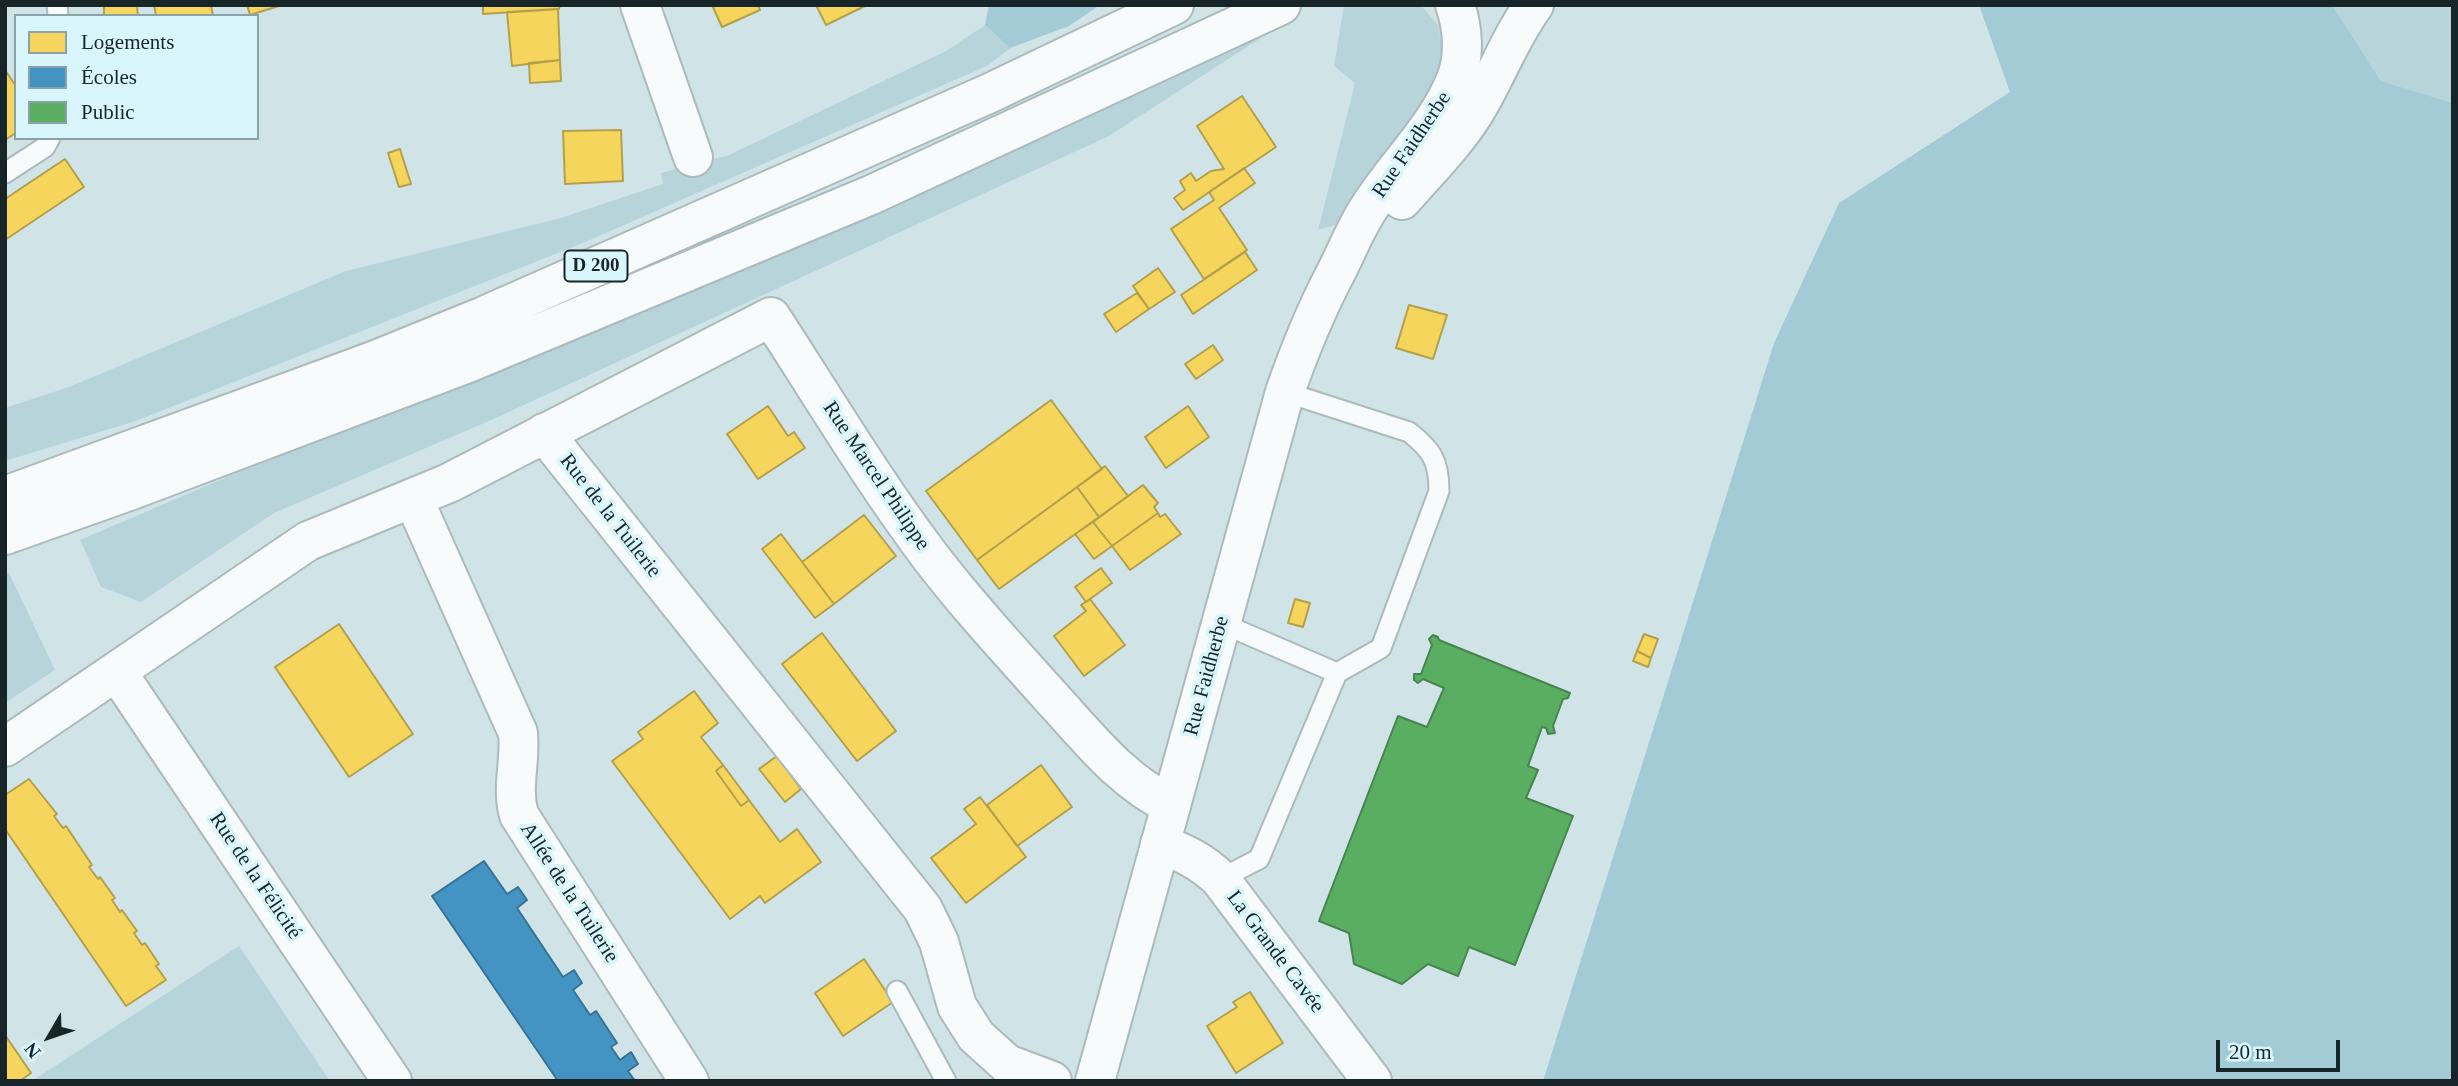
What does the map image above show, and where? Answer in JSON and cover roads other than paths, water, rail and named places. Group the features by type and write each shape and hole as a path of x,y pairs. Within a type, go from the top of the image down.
{"main road":[{"path":"640,5 693,157"},
{"name":"D 200","path":"5,496 373,361 484,316 978,99 1174,5"},
{"name":"D 200","path":"5,535 141,487 481,358 871,195 1281,5"},
{"name":"Rue Faidherbe","path":"1095,1081 1285,391 1312,318 1366,212 1435,118 1456,78 1462,59 1462,42 1455,5"},
{"name":"Rue Faidherbe","path":"1334,278 1463,130 1513,37 1534,5"},
{"name":"Rue Marcel Philippe","path":"544,433 771,317 874,476 954,587 1108,759 1133,783 1171,805"},
{"name":"Rue de la Tuilerie","path":"5,747 309,541 449,483 544,433 923,909 939,942 957,1006 976,1035 1007,1064 1052,1081"},
{"name":"Allée de la Tuilerie","path":"413,498 518,733 520,758 515,801 519,815 689,1081"},
{"name":"Rue de la Félicité","path":"117,672 392,1081"},
{"name":"La Grande Cavée","path":"1160,844 1187,854 1204,864 1220,879 1373,1081"}],"lane":[{"path":"5,173 45,147 49,140"},
{"path":"1220,879 1259,859 1337,673 1381,648 1440,491 1439,470 1428,449 1409,432 1285,391"},
{"path":"1222,623 1337,673"},
{"path":"897,991 946,1081"}]}
